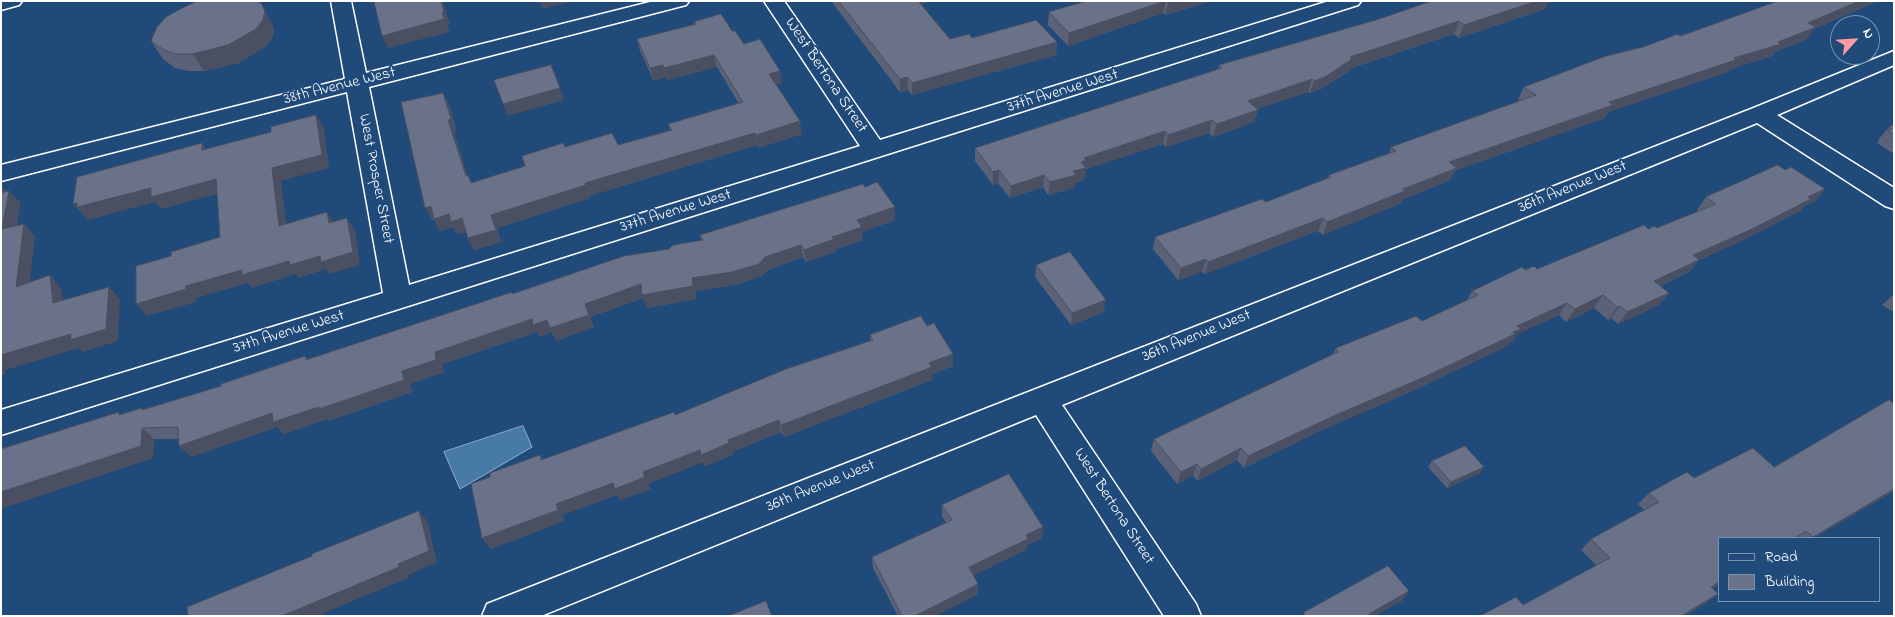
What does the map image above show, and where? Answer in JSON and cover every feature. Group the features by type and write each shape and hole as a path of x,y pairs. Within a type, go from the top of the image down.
{"street":[{"path":"1,4 12,1"},
{"name":"West Prosper Street","path":"341,1 398,299"},
{"name":"38th Avenue West","path":"1,173 679,1"},
{"name":"West Bertona Street","path":"774,1 875,150"},
{"name":"37th Avenue West","path":"1,423 1350,1"},
{"name":"36th Avenue West","path":"499,616 1759,114 1894,57"},
{"path":"1759,114 1894,200"},
{"name":"West Bertona Street","path":"1042,399 1184,616"}],"water":[{"path":"523,426 532,447 460,489 444,452"}],"building":[{"path":"198,1 257,1 261,3 265,11 263,20 256,29 228,45 193,54 176,54 164,50 151,41 157,27 166,17"},
{"path":"441,1 444,19 382,36 374,2"},
{"path":"839,1 918,1 950,39 969,34 972,38 1036,20 1057,42 912,83 907,77 900,79"},
{"path":"1087,1 1165,1 1069,33 1049,12"},
{"path":"1432,1 1537,1 1464,25 1459,21 1350,57 1352,59 1325,77 1314,81 1312,79 1248,101 1258,110 1217,124 1212,120 1168,135 1165,131 1084,158 1086,160 1081,162 1086,168 1073,171 1076,175 1050,182 1044,175 1011,186 999,170 993,172 975,148 1222,68 1219,65 1376,20"},
{"path":"1778,1 1859,1 1808,23 1816,27 1778,42 1781,44 1734,58 1736,60 1609,102 1613,105 1449,162 1457,168 1327,222 1323,218 1208,262 1206,259 1181,268 1155,237 1262,199 1266,202 1331,177 1329,175 1396,151 1391,147 1536,95 1524,87 1606,56 1643,47 1678,34 1680,36"},
{"path":"721,14 732,31 735,31 744,44 760,39 780,71 769,74 800,121 585,183 586,185 491,215 496,230 468,238 462,218 451,222 449,214 434,219 431,206 425,208 401,102 443,93 451,119 448,120 466,176 468,175 471,183 525,166 522,156 563,143 565,147 612,133 618,145 672,130 668,124 743,102 714,55 664,68 663,65 650,68 637,39 696,24 694,22"},
{"path":"551,65 560,88 503,104 494,80"},
{"path":"316,115 322,155 272,168 279,226 327,212 329,223 347,218 353,252 321,262 320,256 290,265 289,261 242,275 242,270 186,286 186,289 136,304 136,266 171,256 171,252 220,237 216,179 151,197 151,188 77,207 77,203 73,204 77,177 202,143 202,150 271,132 271,127"},
{"path":"1894,125 1894,134 1888,131 1892,129 1889,127"},
{"path":"1778,165 1785,170 1791,167 1825,189 1808,197 1811,199 1750,230 1693,255 1699,260 1654,281 1669,293 1627,312 1620,306 1617,307 1603,295 1575,309 1567,303 1517,326 1521,329 1513,332 1515,334 1422,378 1329,418 1248,456 1241,448 1201,469 1197,464 1181,472 1154,439 1338,352 1336,348 1416,316 1422,321 1478,295 1472,291 1522,267 1525,270 1534,266 1537,269 1644,225 1648,229 1654,226 1657,228 1716,204 1706,197"},
{"path":"877,182 895,207 857,220 862,227 832,237 834,239 804,250 801,245 765,257 759,264 732,272 692,278 693,286 642,295 641,284 585,304 589,315 550,328 547,320 533,325 532,319 435,352 436,360 402,371 404,380 319,409 319,407 273,422 272,413 179,446 178,427 142,428 141,446 1,492 1,449 119,412 119,415 142,408 142,410 221,386 221,384 305,356 306,360 624,256 669,249 673,245 703,240 700,235 863,184 865,187"},
{"path":"9,191 2,229 24,224 16,287 50,275 53,303 109,287 106,329 70,340 71,334 1,355 1,193"},
{"path":"1070,252 1106,300 1072,313 1036,265"},
{"path":"921,316 927,326 934,323 953,354 929,363 932,367 781,425 779,420 728,440 729,443 701,455 700,450 643,472 645,477 615,489 613,483 556,504 558,510 482,538 471,484 490,477 490,473 540,455 541,460 674,412 675,415 786,369 873,340 870,335"},
{"path":"1889,400 1894,404 1894,489 1813,537 1806,531 1796,537 1718,537 1718,583 1711,587 1718,594 1681,616 1480,616 1516,597 1523,605 1610,558 1591,539 1659,502 1649,493 1687,472 1694,478 1753,448 1774,467"},
{"path":"1465,446 1484,467 1451,482 1432,461"},
{"path":"1009,474 1043,527 1026,535 1028,539 969,567 978,584 915,616 902,616 872,557 952,520 942,505"},
{"path":"419,511 429,551 398,564 399,567 282,616 188,616 187,607"},
{"path":"1388,566 1409,591 1369,614 1370,616 1306,616 1303,613"},
{"path":"766,601 772,616 728,616"}]}
